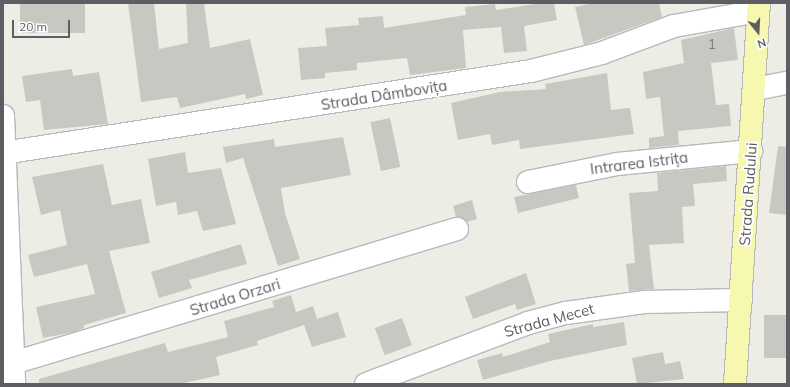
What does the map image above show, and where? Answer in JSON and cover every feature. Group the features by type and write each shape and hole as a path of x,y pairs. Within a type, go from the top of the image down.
{"main road":[{"name":"Strada Rudului","path":"735,384 755,89 758,7"}],"street":[{"name":"Strada Dâmbovița","path":"4,153 531,71 595,55 674,26 758,7"},
{"path":"755,89 787,83"},
{"path":"3,116 14,374"},
{"name":"Intrarea Istrița","path":"528,182 617,164 751,151"},
{"name":"Strada Orzari","path":"14,374 457,229"},
{"name":"Strada Mecet","path":"366,384 488,338 566,312 644,302 741,300"}],"building":[{"path":"20,3 85,3 85,33 20,33"},
{"path":"128,3 154,3 159,49 188,43 186,3 204,3 210,48 250,39 263,95 246,99 245,94 180,108 177,97 141,102"},
{"path":"541,3 554,3 557,20 524,26 527,51 504,53 501,27 463,30 466,68 410,75 407,58 357,63 357,70 325,73 325,78 301,80 298,48 327,46 325,28 359,25 358,18 383,16 384,28 466,15 465,7 495,4 496,10"},
{"path":"593,3 659,3 662,17 584,45 575,7"},
{"path":"734,28 738,60 711,63 716,105 729,104 731,126 678,131 679,145 649,148 649,138 664,136 660,97 646,99 643,72 684,63 681,40"},
{"path":"72,69 73,76 99,72 108,124 44,130 40,100 26,102 22,76"},
{"path":"607,73 611,110 630,108 634,134 520,149 519,140 492,145 490,134 458,140 451,103 500,92 546,89 545,84"},
{"path":"390,118 400,167 381,171 370,122"},
{"path":"343,137 351,175 281,188 285,213 300,259 278,266 243,158 226,163 223,147 274,139 275,147"},
{"path":"778,146 787,147 787,215 769,213"},
{"path":"185,152 188,173 221,168 236,224 203,231 197,211 178,215 176,202 156,206 148,159"},
{"path":"103,164 112,205 141,199 150,243 109,251 126,313 84,325 84,328 74,332 43,338 36,307 95,294 87,264 34,277 28,255 67,245 60,210 41,215 32,177"},
{"path":"726,166 727,181 693,184 695,206 682,207 684,243 649,245 654,289 629,291 626,264 635,263 629,193 658,191 657,173"},
{"path":"576,185 579,198 518,213 514,197"},
{"path":"472,200 477,219 467,222 456,217 453,206"},
{"path":"241,244 247,264 189,280 192,288 159,298 151,272"},
{"path":"526,273 536,304 517,310 515,304 473,319 465,297"},
{"path":"291,295 296,312 313,306 317,319 338,312 346,337 312,347 304,325 257,341 258,345 216,357 220,375 180,384 39,384 39,379 165,343 168,352 228,337 224,321 274,307 272,301"},
{"path":"764,315 787,315 787,358 764,358"},
{"path":"402,318 412,345 385,355 375,328"},
{"path":"624,322 627,345 550,361 483,380 477,360 502,353 503,357 550,342 548,334 593,324 593,327"},
{"path":"663,352 665,364 680,361 684,379 637,384 632,358"}]}
